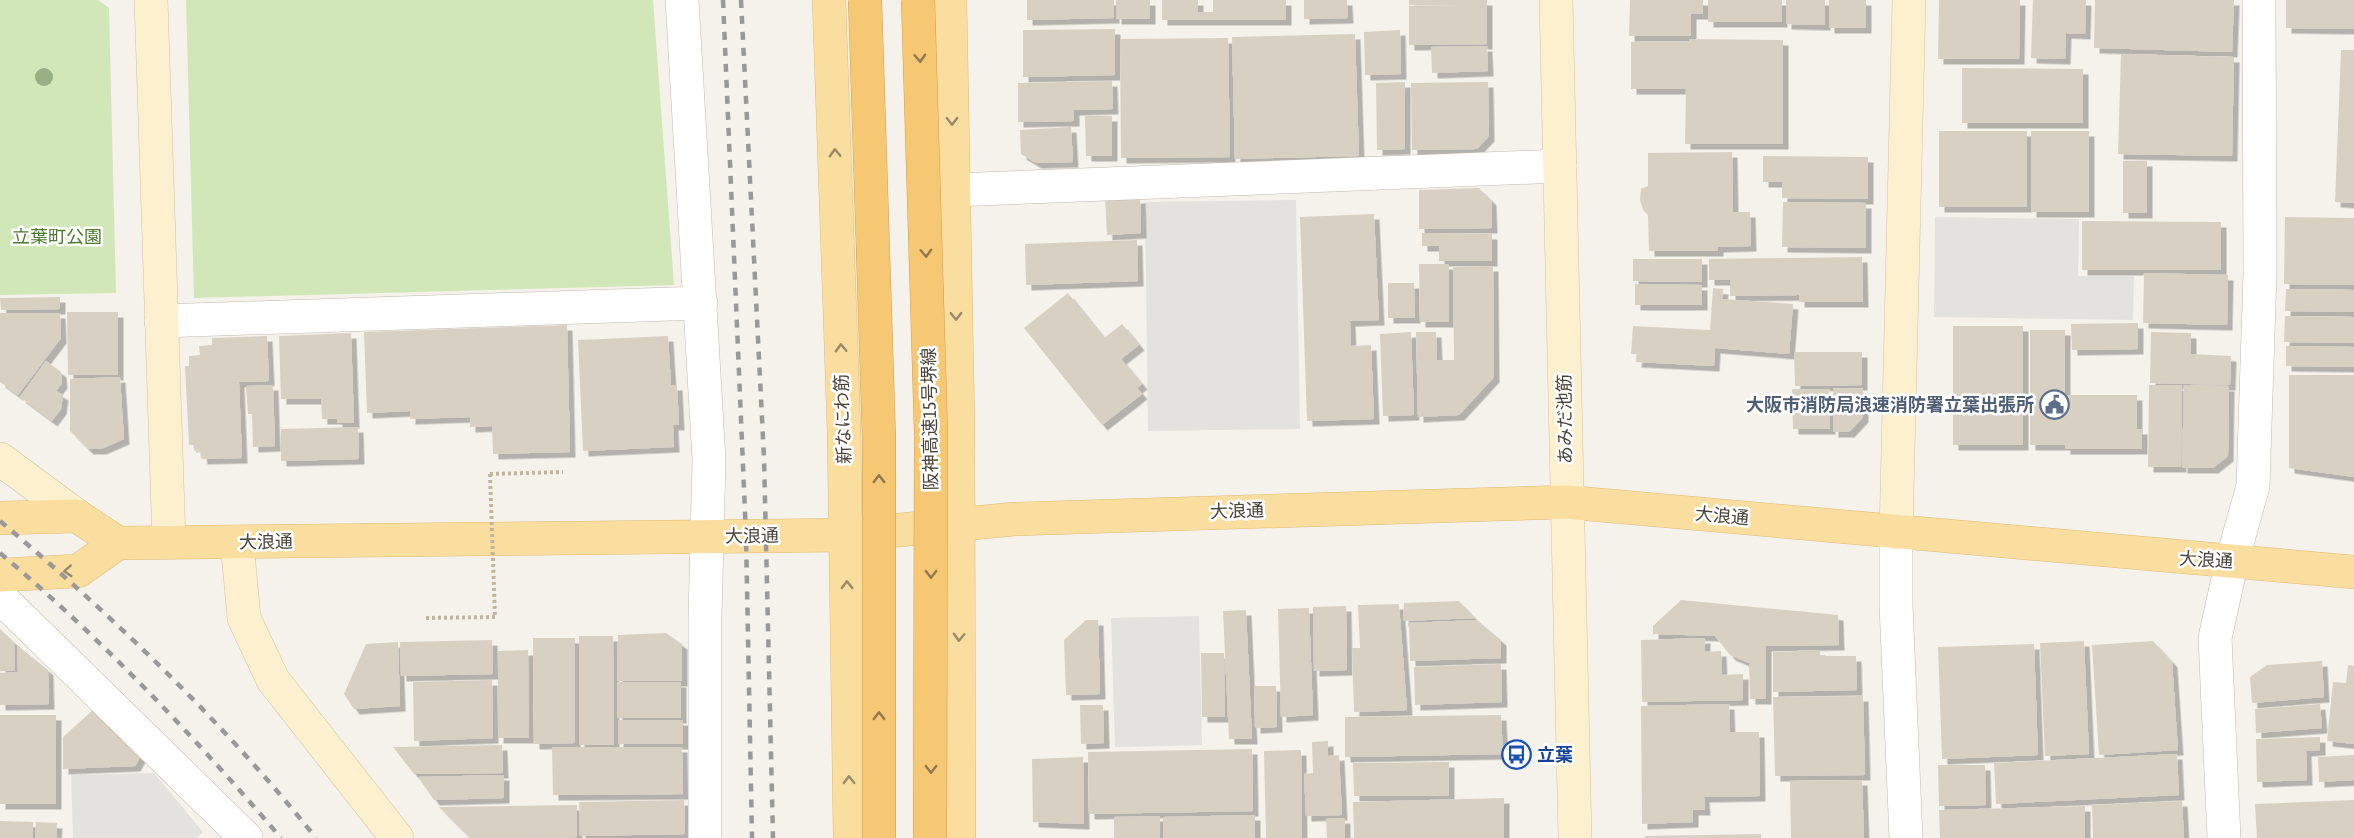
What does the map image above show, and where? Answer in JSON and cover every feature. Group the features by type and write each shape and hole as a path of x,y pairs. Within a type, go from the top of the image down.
{"highway":[{"path":"865,0 879,439 879,838"},
{"name":"阪神高速15号堺線","path":"918,0 932,434 930,838"}],"main road":[{"name":"新なにわ筋","path":"829,0 846,535 850,838"},
{"path":"950,0 958,523 959,838"},
{"name":"大浪通","path":"118,543 846,535 958,523 1407,505 1566,502 2354,572"},
{"path":"0,518 77,516 118,543 78,571 0,575"}],"street":[{"path":"151,0 169,542"},
{"path":"682,0 709,460 705,838"},
{"name":"あみだ池筋","path":"1556,0 1575,838"},
{"path":"1906,838 1896,604 1896,533 1909,0"},
{"path":"2224,838 2215,638 2232,561 2253,486 2259,273 2259,0"},
{"path":"954,190 1560,166"},
{"path":"161,321 700,303"},
{"path":"0,459 77,516"},
{"path":"237,542 244,618 273,680 394,836"},
{"path":"0,597 246,838"}],"path":[{"path":"426,618 495,617 490,474 563,472"}],"green space":[{"name":"立葉町公園","path":"0,0 98,0 109,8 116,293 0,295"},
{"path":"186,0 653,0 674,285 194,298"}],"shaded area":[{"path":"1296,200 1300,429 1148,431 1145,202"},
{"path":"1935,217 2079,219 2078,276 2134,276 2133,320 1934,317"},
{"path":"1199,616 1202,745 1115,747 1111,618"},
{"path":"154,773 203,832 197,838 73,838 71,775"}],"building":[{"path":"1027,0 1114,0 1114,18 1027,20"},
{"path":"1116,0 1150,0 1150,19 1116,19"},
{"path":"1162,0 1198,0 1198,12 1213,12 1213,0 1286,0 1286,20 1162,20"},
{"path":"1304,0 1347,0 1348,18 1304,19"},
{"path":"1409,0 1487,0 1487,44 1409,45 1409,6 1465,5 1409,5"},
{"path":"1630,0 1703,0 1703,14 1691,14 1691,36 1629,36"},
{"path":"1708,0 1782,0 1782,22 1708,22"},
{"path":"1786,0 1825,0 1825,25 1786,24"},
{"path":"1829,0 1866,0 1866,28 1829,28"},
{"path":"1939,0 2020,0 2019,59 1938,59"},
{"path":"2033,0 2086,0 2085,34 2066,33 2065,59 2031,58"},
{"path":"2095,0 2234,0 2232,52 2094,48"},
{"path":"2286,0 2354,0 2354,29 2286,28"},
{"path":"1115,29 1115,75 1023,77 1023,30"},
{"path":"1400,30 1401,74 1365,75 1364,32"},
{"path":"1355,34 1359,156 1235,159 1232,37"},
{"path":"1228,38 1230,157 1121,158 1120,39"},
{"path":"1689,39 1783,40 1783,144 1685,144 1686,89 1631,89 1631,42 1689,42"},
{"path":"1487,46 1488,71 1432,73 1431,47"},
{"path":"2341,50 2354,50 2354,203 2335,202"},
{"path":"2121,54 2234,57 2232,156 2118,154"},
{"path":"1962,68 2083,69 2083,123 1962,123"},
{"path":"1112,81 1113,109 1074,110 1074,121 1018,122 1018,83"},
{"path":"1405,82 1405,149 1377,150 1376,83"},
{"path":"1488,82 1489,136 1477,149 1412,150 1411,83"},
{"path":"1085,116 1112,116 1112,156 1086,156"},
{"path":"1071,127 1073,162 1036,163 1021,154 1020,130"},
{"path":"1939,131 2027,131 2027,207 1939,207"},
{"path":"2031,131 2089,131 2089,212 2031,212"},
{"path":"1732,152 1733,212 1750,212 1751,246 1718,247 1718,251 1649,251 1648,215 1643,210 1640,200 1641,189 1648,186 1648,153"},
{"path":"1763,156 1868,157 1868,199 1782,198 1782,182 1763,182"},
{"path":"2123,161 2147,161 2147,213 2123,213"},
{"path":"1479,188 1491,200 1492,228 1419,229 1419,190"},
{"path":"1140,198 1141,233 1107,235 1105,199"},
{"path":"1783,202 1866,203 1866,248 1782,247"},
{"path":"1374,214 1379,320 1350,321 1351,346 1371,345 1374,419 1307,421 1300,217"},
{"path":"2285,217 2354,218 2354,285 2284,284"},
{"path":"2082,221 2221,222 2221,270 2082,270"},
{"path":"1422,233 1492,234 1492,261 1439,261 1439,246 1422,246"},
{"path":"1137,240 1138,281 1026,285 1025,244"},
{"path":"1862,257 1863,302 1799,302 1799,295 1730,296 1730,280 1709,280 1709,259"},
{"path":"1633,259 1702,259 1702,282 1633,281"},
{"path":"1419,264 1449,264 1449,322 1420,322"},
{"path":"1493,266 1494,377 1459,415 1418,417 1416,332 1436,332 1437,360 1454,360 1453,267"},
{"path":"2144,273 2228,275 2227,325 2143,323"},
{"path":"1388,283 1414,283 1415,318 1388,318"},
{"path":"1635,284 1702,285 1702,305 1635,305"},
{"path":"1713,288 1723,289 1722,299 1793,304 1789,354 1715,348 1714,366 1636,362 1637,354 1631,354 1633,326 1710,330"},
{"path":"2286,289 2354,290 2354,312 2285,311"},
{"path":"1068,293 1104,338 1122,324 1139,345 1121,359 1142,384 1137,388 1142,394 1102,425 1024,328"},
{"path":"60,297 60,309 1,310 0,298"},
{"path":"67,312 118,312 118,375 68,375"},
{"path":"0,313 60,313 61,338 18,395 0,382"},
{"path":"2285,316 2354,317 2354,343 2284,342"},
{"path":"2138,323 2138,349 2072,350 2071,324"},
{"path":"567,325 570,452 493,454 492,426 470,427 470,417 410,419 410,411 367,413 364,332"},
{"path":"1953,326 2023,326 2023,445 1953,445"},
{"path":"2030,330 2065,330 2065,395 2137,395 2137,429 2142,429 2142,449 2065,449 2065,445 2030,445"},
{"path":"1411,332 1414,415 1383,416 1380,334"},
{"path":"2151,332 2191,333 2191,354 2231,356 2230,385 2150,383"},
{"path":"351,333 354,423 337,423 337,419 322,419 321,399 281,399 279,336"},
{"path":"267,336 269,381 239,382 242,458 202,459 201,452 196,453 195,445 189,445 185,366 189,366 189,356 200,355 199,346 212,345 212,338"},
{"path":"668,336 671,385 677,385 679,425 673,425 674,447 583,451 578,340"},
{"path":"2286,346 2354,347 2354,367 2286,366"},
{"path":"1794,352 1862,352 1862,385 1795,386"},
{"path":"46,361 61,372 62,383 56,391 63,395 61,409 52,421 20,397"},
{"path":"2289,375 2354,375 2354,477 2289,468"},
{"path":"120,377 124,439 101,449 88,449 70,431 70,379"},
{"path":"273,385 275,446 253,447 252,414 248,414 246,386"},
{"path":"2149,385 2182,385 2181,467 2148,467"},
{"path":"2184,385 2229,386 2228,456 2213,468 2182,468"},
{"path":"1833,388 1863,388 1863,417 1849,432 1833,432"},
{"path":"1792,389 1829,389 1830,429 1793,429"},
{"path":"358,427 359,459 281,461 281,429"},
{"path":"1681,600 1838,615 1839,645 1766,646 1766,699 1750,699 1749,663 1730,655 1715,636 1653,634 1653,626"},
{"path":"1459,601 1475,618 1403,621 1404,603"},
{"path":"1399,604 1407,710 1354,712 1352,648 1360,648 1358,605"},
{"path":"1346,606 1347,670 1314,671 1313,607"},
{"path":"1309,608 1313,715 1281,717 1278,609"},
{"path":"1246,610 1252,739 1229,739 1223,611"},
{"path":"1086,620 1098,620 1100,694 1066,695 1064,640"},
{"path":"1477,620 1501,640 1501,658 1410,661 1409,623"},
{"path":"0,629 14,642 15,671 0,671"},
{"path":"666,633 682,644 682,681 617,681 618,635"},
{"path":"579,636 613,636 614,745 579,745"},
{"path":"533,638 575,638 575,743 534,744"},
{"path":"1705,638 1705,652 1721,651 1722,675 1743,674 1743,700 1642,702 1641,640"},
{"path":"492,640 493,674 401,676 400,642"},
{"path":"2084,641 2089,754 2045,756 2040,643"},
{"path":"2153,641 2172,662 2178,750 2099,755 2092,645"},
{"path":"398,642 400,706 354,709 344,694 366,644"},
{"path":"2034,644 2038,755 1942,759 1938,647"},
{"path":"17,645 48,670 49,704 0,705 0,673 18,672"},
{"path":"528,650 529,738 498,738 498,651"},
{"path":"1820,650 1820,656 1856,656 1857,690 1773,692 1773,652"},
{"path":"1201,653 1224,653 1225,717 1202,717"},
{"path":"2322,661 2324,697 2252,703 2250,677 2267,665"},
{"path":"1501,664 1502,702 1415,705 1414,667"},
{"path":"2348,665 2354,666 2354,744 2327,741 2333,682 2346,683"},
{"path":"492,680 493,738 414,741 413,682"},
{"path":"617,682 681,682 681,718 617,718"},
{"path":"1254,686 1276,686 1277,727 1255,728"},
{"path":"1863,696 1865,775 1775,776 1773,697"},
{"path":"1729,704 1730,732 1759,732 1760,796 1704,797 1705,810 1693,810 1693,822 1642,824 1641,706"},
{"path":"2320,704 2322,728 2256,733 2255,709"},
{"path":"1080,705 1103,705 1104,743 1081,744"},
{"path":"93,710 140,757 135,766 63,769 63,737"},
{"path":"0,715 56,715 56,804 0,804"},
{"path":"1501,715 1503,754 1345,757 1345,717"},
{"path":"618,720 683,720 683,744 618,744"},
{"path":"2320,737 2320,750 2306,751 2307,780 2257,782 2256,739"},
{"path":"1328,741 1328,756 1339,755 1342,815 1306,816 1304,774 1313,773 1312,742"},
{"path":"502,745 503,773 414,774 393,747"},
{"path":"552,747 682,747 683,794 553,795"},
{"path":"1252,749 1253,811 1089,814 1088,752"},
{"path":"1301,750 1302,838 1266,838 1264,751"},
{"path":"2177,754 2179,795 1996,804 1994,763"},
{"path":"2354,755 2354,780 2319,782 2318,757"},
{"path":"1083,757 1084,824 1033,822 1032,759"},
{"path":"1449,762 1449,796 1354,796 1353,763"},
{"path":"1938,765 1985,765 1986,805 1939,806"},
{"path":"504,775 504,798 434,800 418,777"},
{"path":"1862,780 1864,838 1791,838 1790,781"},
{"path":"1504,798 1504,838 1354,838 1353,802"},
{"path":"684,800 685,834 580,836 579,802"},
{"path":"2354,800 2354,838 2257,838 2255,804"},
{"path":"2182,801 2184,838 2093,838 2092,805"},
{"path":"577,805 577,837 534,838 470,838 439,807"},
{"path":"2085,806 2085,838 1940,838 1939,810"},
{"path":"1255,815 1255,838 1163,838 1163,817"},
{"path":"1160,816 1160,838 1114,838 1114,817"},
{"path":"1345,818 1345,838 1327,838 1326,819"},
{"path":"0,821 33,822 33,838 0,838"},
{"path":"36,822 57,823 56,838 35,838"},
{"path":"1761,834 1761,838 1645,838 1645,836"}],"railway":[{"path":"723,0 746,536 752,838"},
{"path":"741,0 764,458 773,838"},
{"path":"0,521 126,633 166,672 243,753 316,838"},
{"path":"0,553 111,654 181,726 281,838"}],"place":[{"name":"大阪市消防局浪速消防署立葉出張所","path":"2055,405"},
{"name":"立葉","path":"1516,755"}]}
